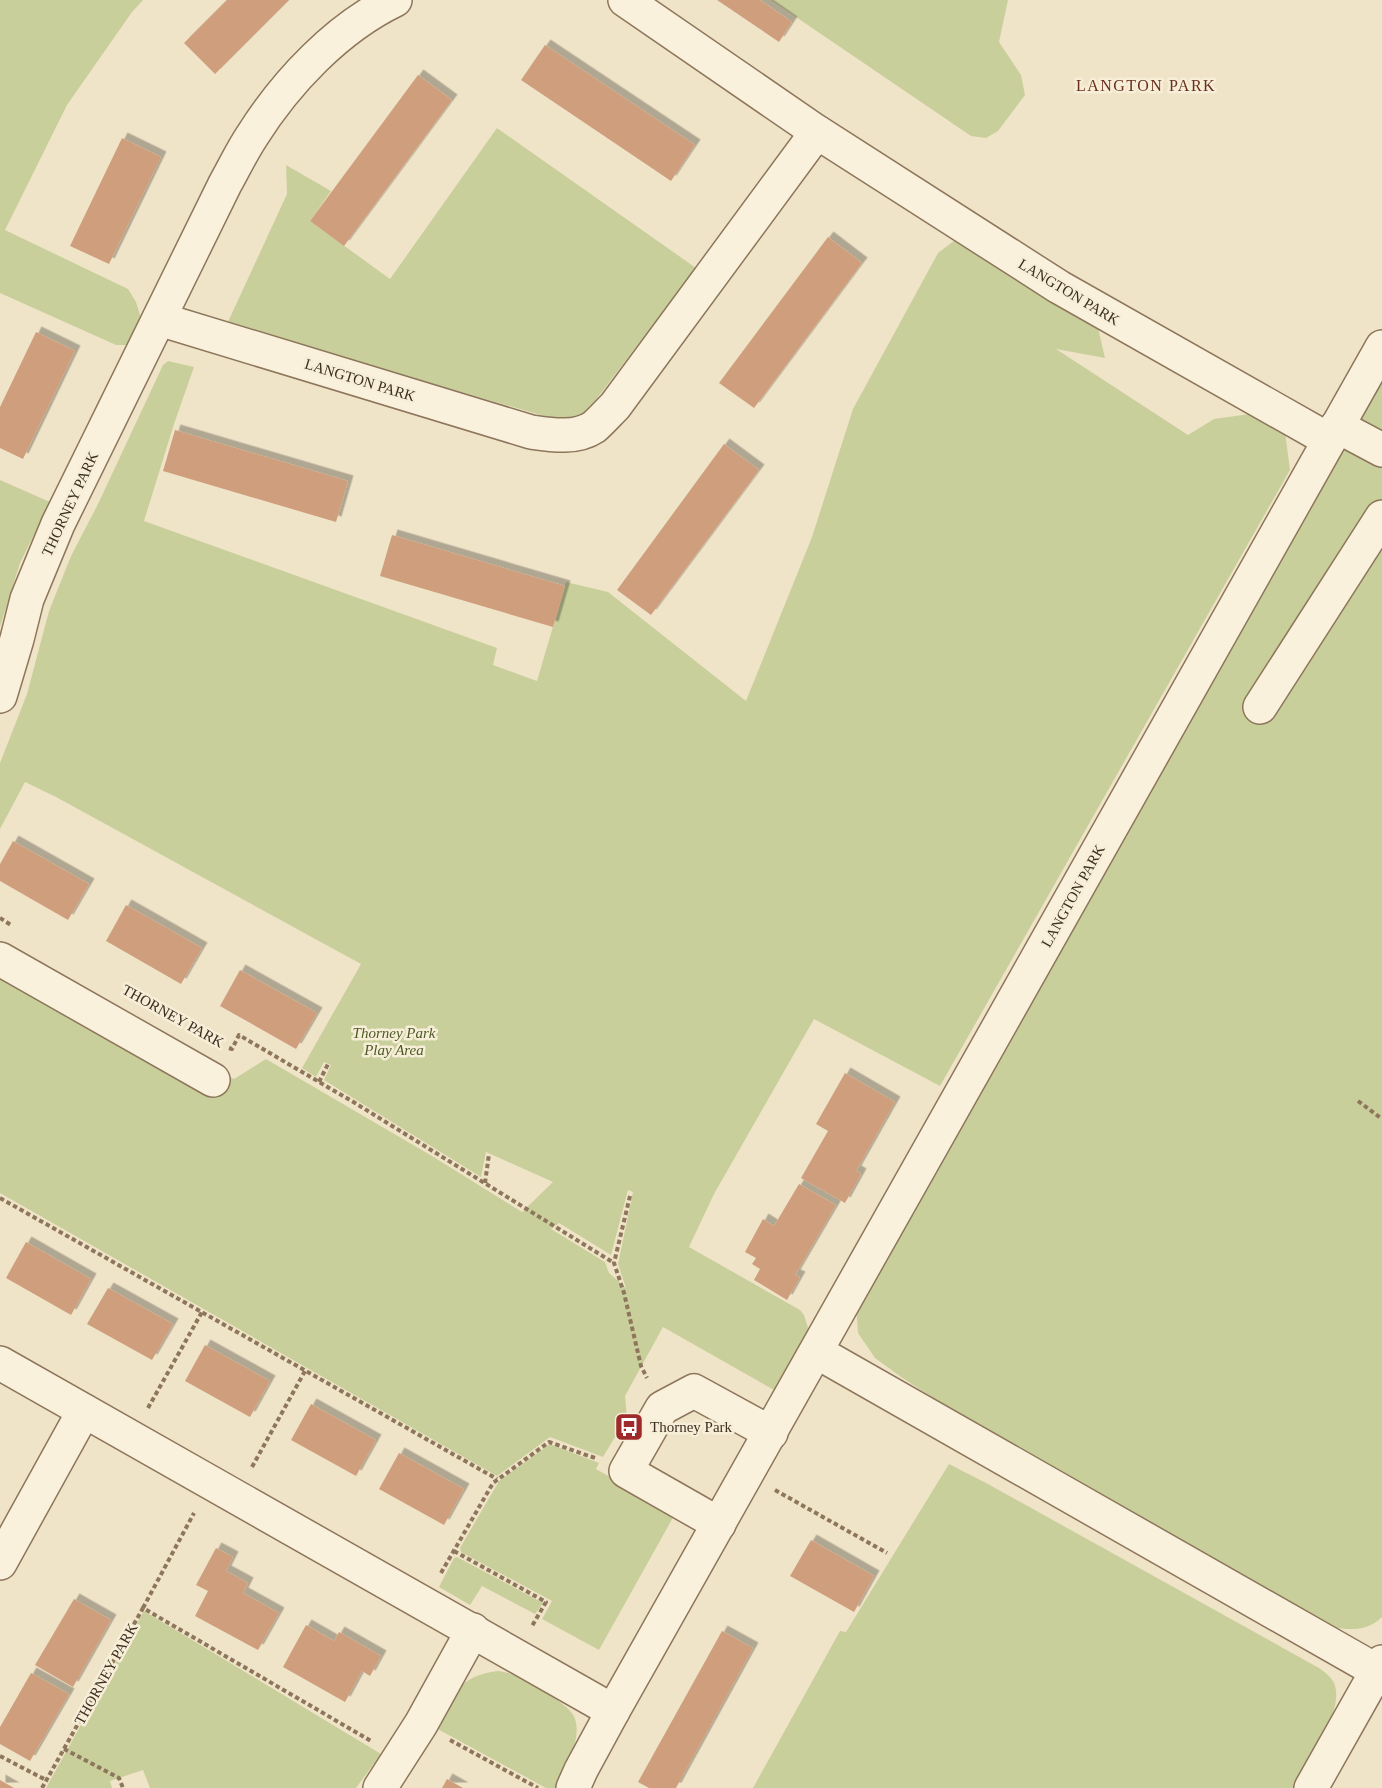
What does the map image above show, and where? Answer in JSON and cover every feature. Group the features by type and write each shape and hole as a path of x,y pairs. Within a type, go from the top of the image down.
{"street":[{"path":"159,319 225,184 252,136 281,95 317,57 350,28 380,7 395,0"},
{"name":"LANGTON PARK","path":"625,0 817,132 1059,287 1333,433"},
{"name":"LANGTON PARK","path":"159,319 531,432 574,435 592,428 615,406 817,132"},
{"name":"THORNEY PARK","path":"0,696 27,599 58,524 159,319"},
{"name":"LANGTON PARK","path":"817,1352 1382,347"},
{"path":"1333,433 1382,450"},
{"path":"1260,707 1382,517"},
{"path":"0,959 213,1080"},
{"path":"573,1788 718,1524 817,1352 1379,1667 1311,1788"},
{"path":"0,1363 614,1711"},
{"path":"718,1524 626,1472 662,1408 694,1390 771,1433"},
{"path":"0,1563 84,1411"},
{"path":"380,1788 421,1724 473,1630"}],"path":[{"path":"0,918 20,930"},
{"name":"THORNEY PARK","path":"222,1044 232,1049 239,1035 614,1263"},
{"path":"319,1082 328,1064"},
{"path":"1358,1101 1382,1119"},
{"path":"485,1183 489,1154"},
{"path":"630,1196 614,1263 624,1293 641,1366 662,1408"},
{"path":"0,1198 497,1479"},
{"path":"132,1438 202,1312"},
{"path":"143,1608 306,1371"},
{"path":"424,1602 497,1479 549,1442 626,1472"},
{"path":"747,1474 887,1553"},
{"path":"454,1551 546,1602 516,1655"},
{"name":"THORNEY PARK","path":"42,1788 143,1608 400,1758"},
{"path":"421,1724 539,1788"},
{"path":"64,1749 119,1778 123,1788"},
{"path":"0,1756 46,1780"}],"green space":[{"path":"0,0 143,0 132,12 67,105 5,230 128,289 136,302 141,318 129,345 116,345 0,293"},
{"path":"771,0 1008,0 999,42 1021,75 1025,95 998,131 986,138 971,136"},
{"path":"497,128 696,268 582,418 561,421 227,324 287,194 286,165 331,191 310,221 390,279"},
{"name":"Thorney Park Play Area","path":"967,231 1095,315 1105,358 1056,349 1188,435 1214,419 1264,412 1284,424 1290,470 940,1086 814,1019 714,1194 689,1247 800,1310 804,1315 809,1331 780,1386 774,1390 663,1327 625,1396 627,1417 603,1457 550,1437 497,1476 0,1193 0,954 234,1079 266,1059 432,1156 522,1212 553,1182 486,1152 481,1177 324,1080 331,1065 324,1062 316,1077 302,1068 361,964 25,782 0,829 0,763 27,694 49,611 71,556 163,365 168,361 194,367 144,521 497,648 493,665 537,681 566,582 608,592 746,701 812,537 853,409 938,253","holes":["628,1190 633,1192 618,1264 626,1288 609,1273 605,1262 551,1229 559,1223 611,1255"]},
{"path":"1382,370 1382,1617 1364,1628 1351,1629 1330,1627 980,1428 901,1377 875,1358 858,1333 856,1304 1219,670 1376,374"},
{"path":"0,480 50,502 20,563 0,627"},
{"path":"550,1444 599,1463 596,1469 675,1514 599,1650 542,1619 552,1601 461,1552 460,1548 499,1481"},
{"path":"949,1464 1328,1675 1333,1681 1336,1692 1331,1720 1294,1788 753,1788 840,1631 846,1632"},
{"path":"457,1557 543,1603 535,1614 482,1586 470,1605 439,1587 454,1558"},
{"path":"144,1611 381,1754 356,1788 150,1788 143,1770 110,1781 112,1788 46,1788"},
{"path":"498,1671 517,1676 534,1685 571,1712 577,1729 576,1739 557,1788 546,1788 434,1727 452,1697 465,1682 474,1677"}],"building":[{"path":"227,0 289,0 215,74 184,43"},
{"path":"717,0 760,0 792,22 779,42"},
{"path":"545,45 695,145 671,181 521,80"},
{"path":"418,75 452,100 344,246 310,221"},
{"path":"122,138 161,157 109,264 70,246"},
{"path":"828,237 862,263 754,408 719,383"},
{"path":"36,332 75,351 23,459 0,448 0,407"},
{"path":"175,430 348,481 336,522 163,471"},
{"path":"724,444 759,470 651,615 617,590"},
{"path":"392,535 565,586 553,627 380,576"},
{"path":"13,841 89,884 68,920 0,881 0,864"},
{"path":"126,905 202,948 181,984 106,941"},
{"path":"240,970 317,1013 296,1049 220,1006"},
{"path":"845,1073 895,1102 856,1171 861,1174 845,1203 801,1178 828,1131 816,1124"},
{"path":"799,1184 836,1205 795,1275 800,1277 787,1300 754,1280 760,1269 752,1264 756,1258 745,1252 763,1219 774,1226"},
{"path":"26,1242 91,1279 71,1315 6,1278"},
{"path":"108,1288 173,1324 152,1360 87,1324"},
{"path":"205,1345 270,1381 250,1417 185,1381"},
{"path":"311,1404 376,1440 356,1476 291,1440"},
{"path":"399,1453 464,1489 444,1525 379,1489"},
{"path":"811,1540 874,1576 854,1612 790,1576"},
{"path":"216,1548 233,1557 226,1571 248,1583 243,1593 279,1613 258,1650 195,1616 208,1591 196,1585"},
{"path":"74,1599 111,1620 73,1687 35,1665"},
{"path":"306,1625 334,1641 339,1632 381,1656 370,1676 362,1671 345,1702 283,1667"},
{"path":"722,1631 753,1648 676,1788 649,1788 638,1782"},
{"path":"31,1673 69,1694 30,1761 0,1744 0,1727"},
{"path":"447,1779 463,1788 442,1788"},
{"path":"0,1780 14,1788 0,1788"}],"place":[{"name":"Thorney Park","path":"629,1427"}],"district":[{"name":"LANGTON PARK","path":"1146,85"}]}
